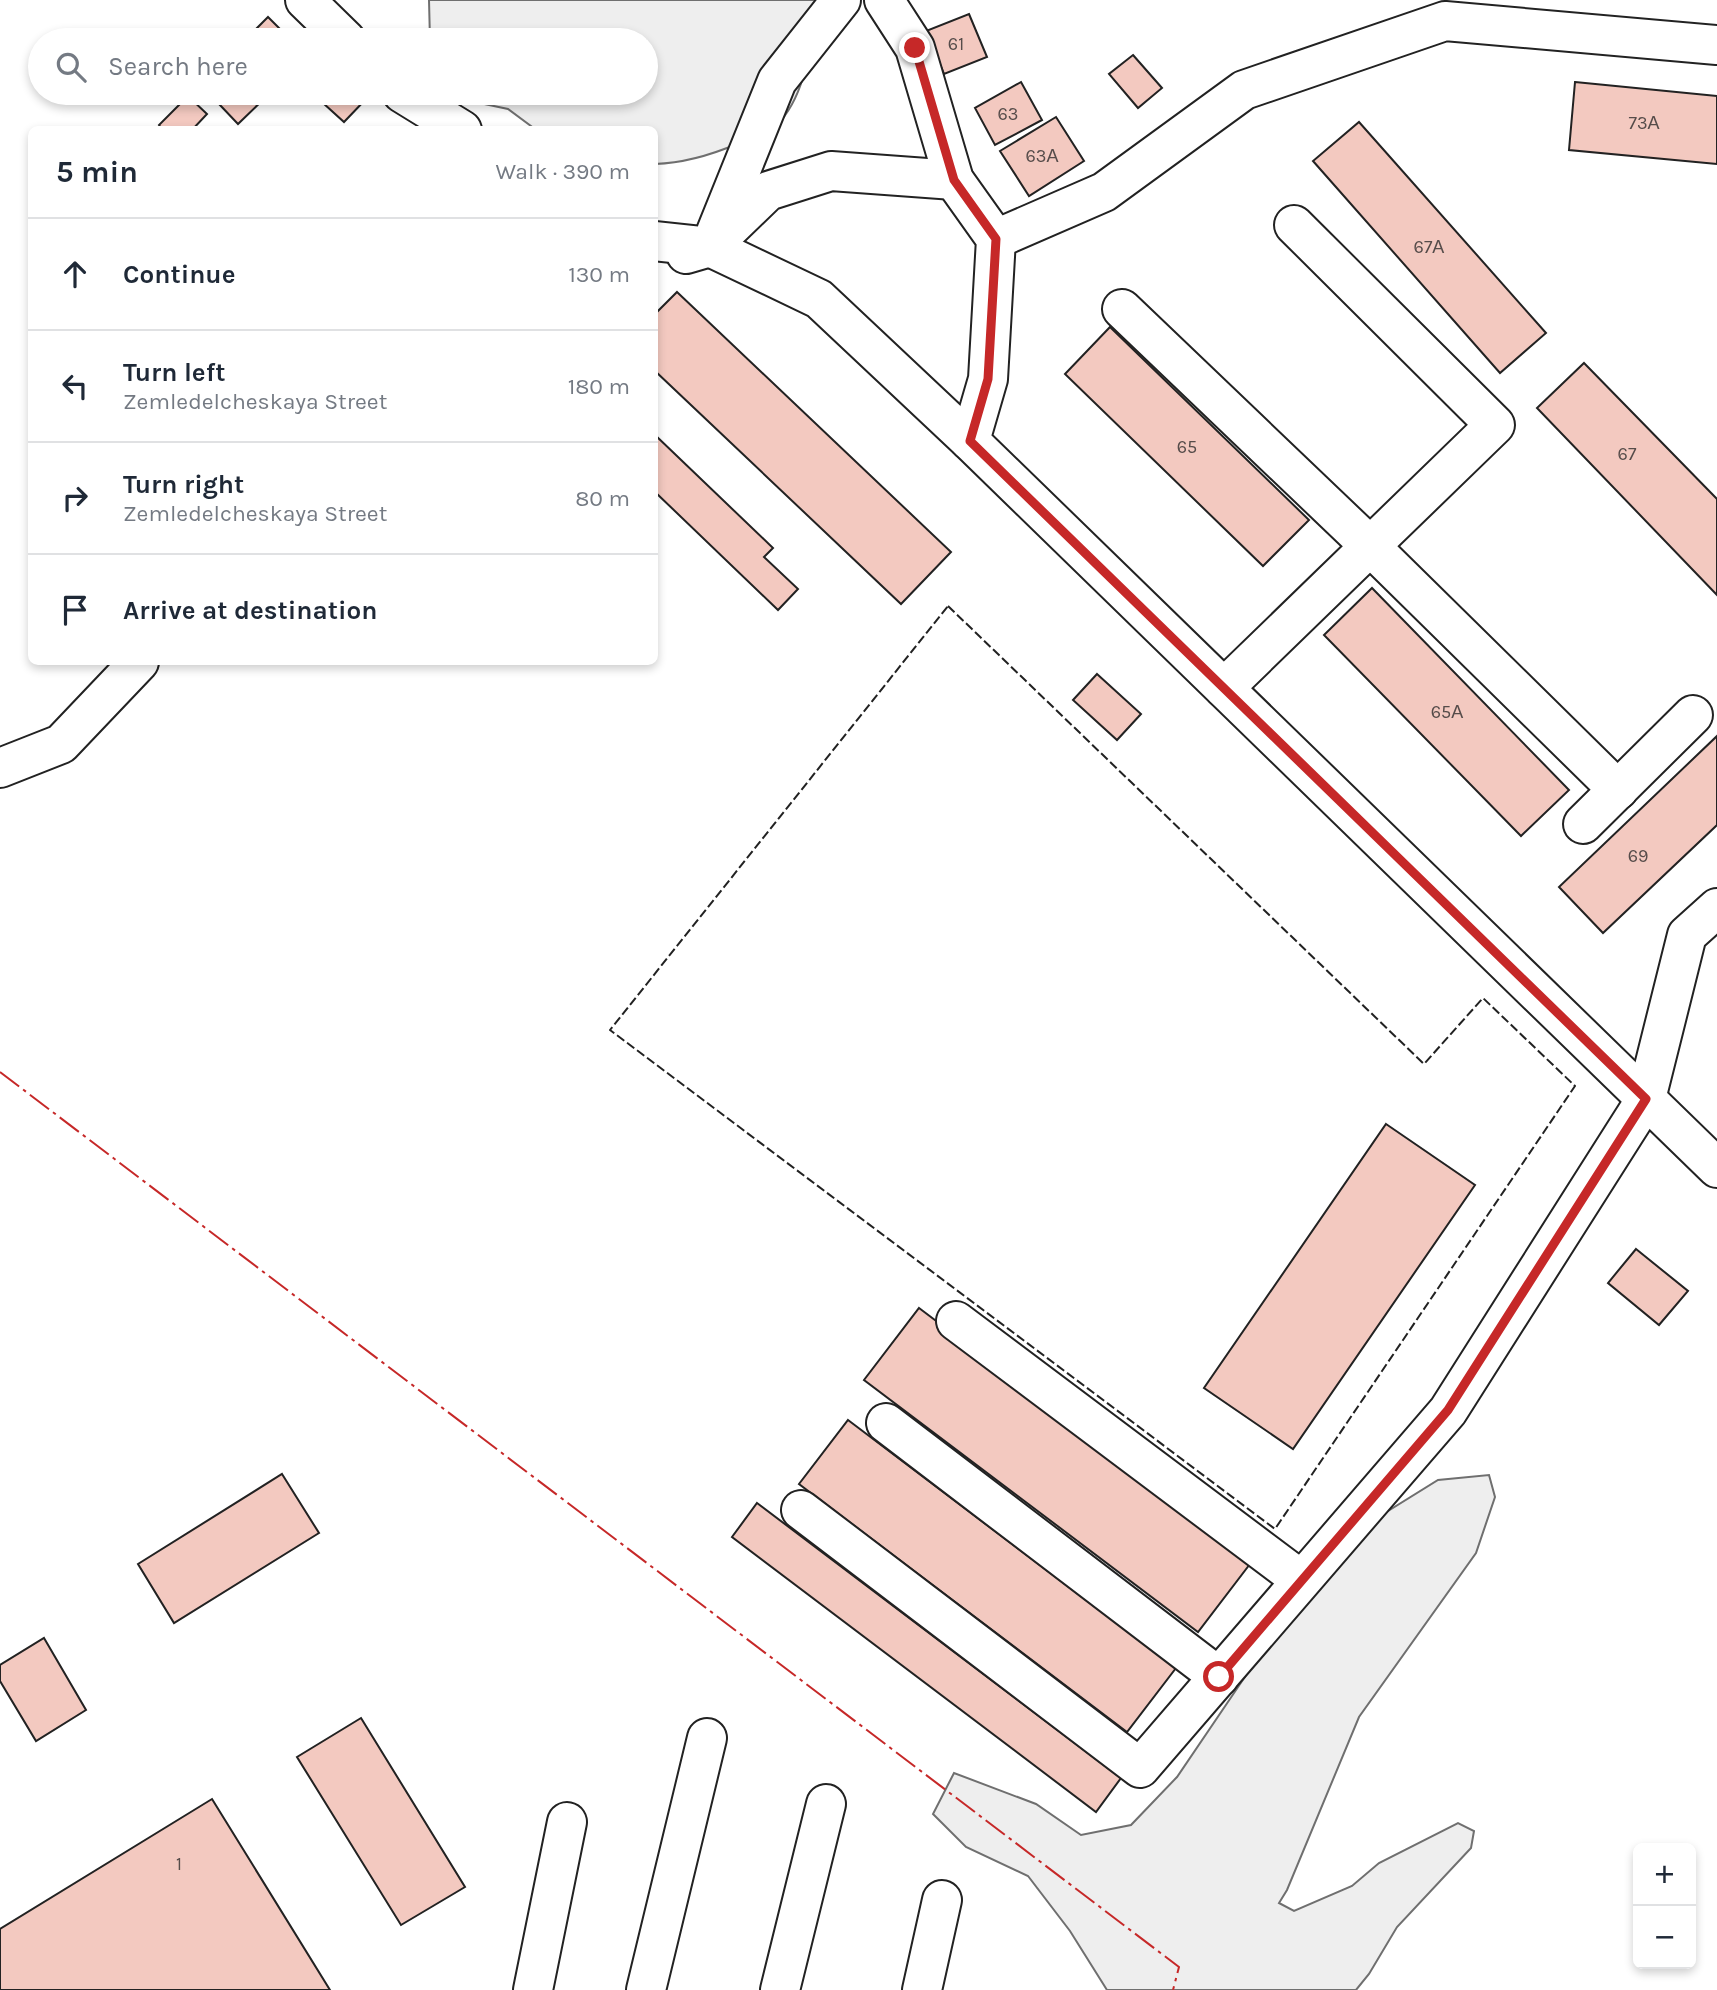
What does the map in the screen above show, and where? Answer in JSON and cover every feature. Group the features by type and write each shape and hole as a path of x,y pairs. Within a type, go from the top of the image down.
{"street":[{"path":"305,0 334,28"},
{"path":"710,247 777,81 841,0"},
{"path":"884,0 915,48 954,180 996,239 988,379 970,441"},
{"path":"996,239 1104,192 1244,90 1445,21 1717,45"},
{"path":"421,105 456,126"},
{"path":"658,261 710,247 768,191 831,171 954,180"},
{"path":"1224,688 1496,425 1294,225"},
{"path":"658,241 710,247 819,299 970,441 1717,1168"},
{"path":"1122,309 1370,546 1618,790"},
{"path":"0,768 61,744 136,665"},
{"path":"1583,824 1693,715"},
{"path":"801,1510 1140,1768 1448,1410 1646,1099 1687,935 1717,908"},
{"path":"956,1321 1301,1580"},
{"path":"886,1423 1219,1677"},
{"path":"646,1990 707,1738"},
{"path":"780,1990 825,1804"},
{"path":"533,1990 567,1822"},
{"path":"922,1990 942,1900"}],"shaded area":[{"path":"429,0 817,0 801,83 787,113 776,126 758,136 707,155 658,164 658,126 531,126 508,109 489,105 658,105 658,28 430,28"},
{"path":"1489,1475 1495,1497 1476,1553 1359,1717 1287,1890 1279,1903 1294,1911 1352,1886 1379,1863 1458,1823 1474,1831 1471,1848 1397,1927 1369,1974 1356,1990 1107,1990 1070,1931 1028,1876 966,1847 933,1814 954,1773 1036,1804 1081,1835 1131,1825 1177,1777 1255,1662 1380,1516 1438,1480"}],"building":[{"path":"969,14 987,57 944,74 926,31"},
{"path":"268,17 279,28 257,28"},
{"path":"1133,55 1162,88 1138,108 1109,74"},
{"path":"1021,82 1042,120 995,145 975,108"},
{"path":"1575,82 1717,96 1717,164 1569,150"},
{"path":"179,105 198,105 207,114 196,126 159,125"},
{"path":"220,105 258,105 238,124"},
{"path":"325,105 360,105 344,122"},
{"path":"1056,117 1084,161 1029,196 1000,151"},
{"path":"1359,122 1546,333 1500,373 1313,161"},
{"path":"677,292 951,552 901,604 658,374 658,311"},
{"path":"1110,327 1309,520 1263,566 1065,374"},
{"path":"1584,363 1717,499 1717,595 1537,408"},
{"path":"658,438 773,548 764,557 798,589 778,610 658,495"},
{"path":"1372,588 1569,790 1521,836 1324,635"},
{"path":"1097,674 1141,714 1117,740 1073,700"},
{"path":"1717,736 1717,825 1603,933 1559,887"},
{"path":"1386,1124 1475,1185 1293,1449 1204,1388"},
{"path":"1636,1249 1688,1291 1659,1325 1608,1283"},
{"path":"919,1308 1253,1560 1198,1632 864,1380"},
{"path":"848,1420 1176,1668 1127,1732 799,1484"},
{"path":"282,1474 319,1533 174,1623 138,1564"},
{"path":"757,1503 1121,1778 1096,1812 732,1537"},
{"path":"44,1638 86,1710 36,1741 0,1681 0,1665"},
{"path":"361,1718 465,1887 401,1925 297,1757"},
{"path":"212,1799 330,1990 0,1990 0,1929"}],"fence":[{"path":"948,606 1424,1064 1483,998 1575,1086 1275,1529 610,1030 948,606"}],"power":[{"path":"0,1072 1179,1967 1173,1990"}],"route":[{"path":"915,48 954,180 996,239 988,379 970,441 1646,1099 1448,1410 1219,1677"}]}
